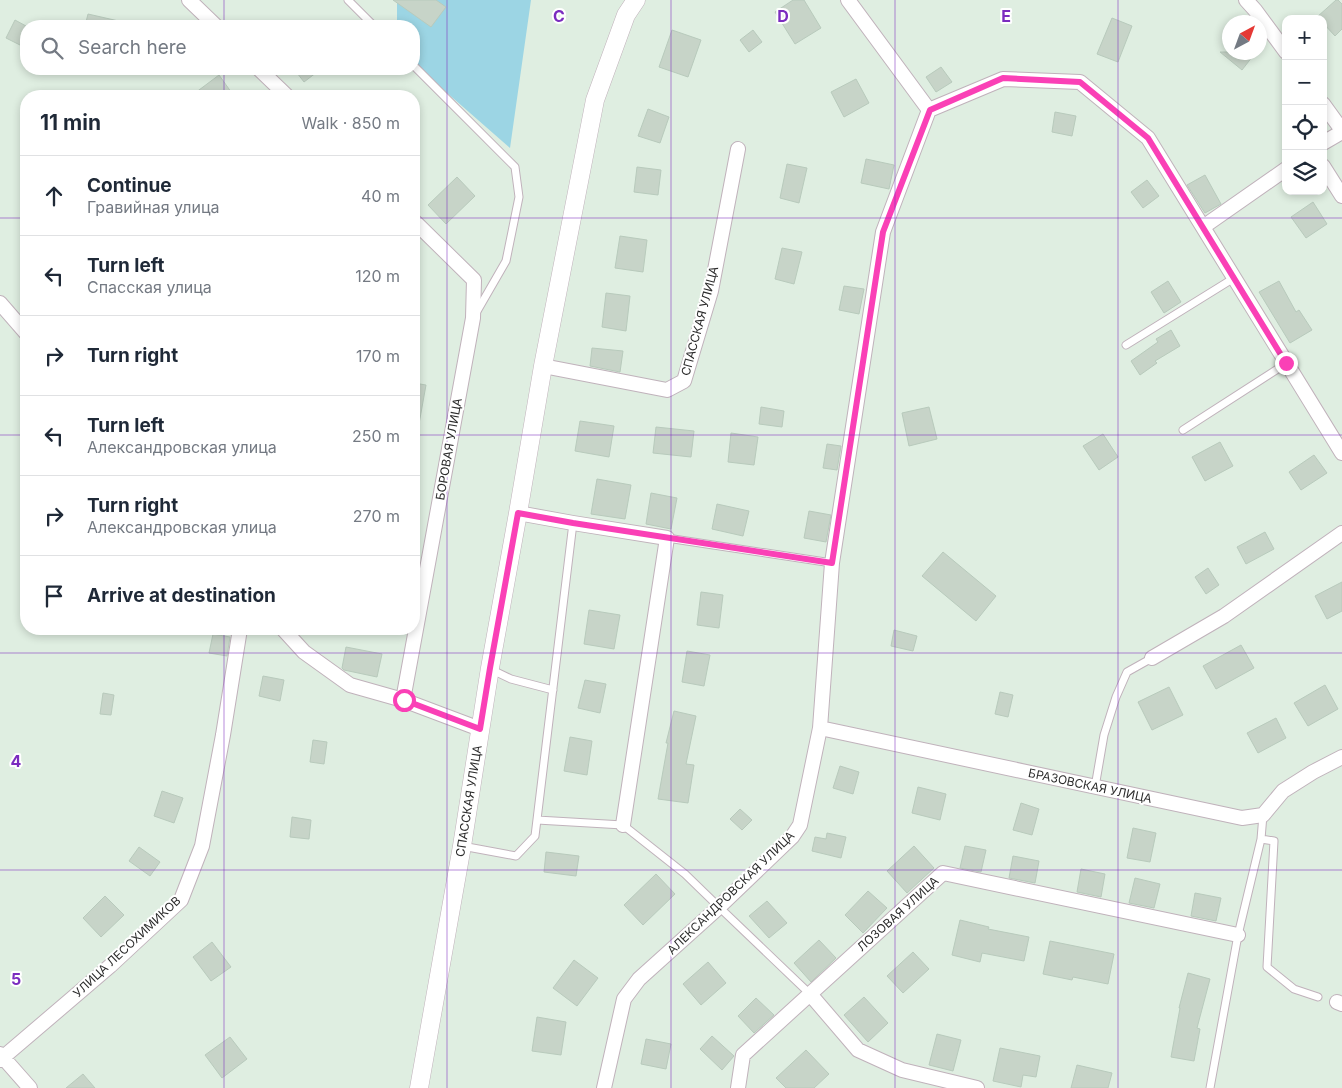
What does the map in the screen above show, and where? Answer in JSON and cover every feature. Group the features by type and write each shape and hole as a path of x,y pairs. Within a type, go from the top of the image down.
{"street":[{"path":"190,0 210,20"},
{"name":"СПАССКАЯ УЛИЦА","path":"419,1088 543,366 595,100 626,15 636,0"},
{"path":"848,0 930,110 1003,78 1080,82 1148,138 1342,453"},
{"path":"1246,0 1256,10 1282,46"},
{"path":"265,75 281,90"},
{"path":"1324,105 1342,131 1327,141"},
{"name":"АЛЕКСАНДРОВСКАЯ УЛИЦА","path":"604,1088 624,999 639,979 719,908 792,837 800,826 820,728 832,563 883,232 930,110"},
{"name":"СПАССКАЯ УЛИЦА","path":"543,366 667,390 684,381 711,291 738,149"},
{"path":"1202,227 1282,172"},
{"path":"1327,172 1342,196"},
{"name":"БОРОВАЯ УЛИЦА","path":"420,227 474,280 473,318 420,611"},
{"path":"0,304 20,326"},
{"path":"518,513 667,538 623,825"},
{"path":"1152,658 1224,616 1342,533"},
{"name":"УЛИЦА ЛЕСОХИМИКОВ","path":"1,1057 110,966 181,900 202,846 239,635"},
{"path":"288,635 304,652 350,685 404,700 480,729"},
{"name":"БОРОВАЯ УЛИЦА","path":"404,700 416,635"},
{"name":"БРАЗОВСКАЯ УЛИЦА","path":"820,728 1242,818 1263,815"},
{"path":"1263,815 1283,791 1342,757"},
{"name":"ЛОЗОВАЯ УЛИЦА","path":"738,1088 743,1055 943,873 1238,935"},
{"path":"810,994 858,1050 902,1070 976,1088"},
{"path":"1,1057 30,1088"}],"lane":[{"path":"348,0 368,20"},
{"path":"420,72 515,167 519,196 506,261 473,318"},
{"path":"1126,345 1234,278"},
{"path":"1183,430 1286,363"},
{"path":"462,846 516,856 536,836 573,523"},
{"path":"667,538 832,563"},
{"path":"1095,787 1104,735 1116,697 1127,672 1152,658"},
{"path":"490,668 511,679 553,690"},
{"path":"1210,1088 1238,935 1261,839 1263,815"},
{"path":"537,820 623,825 685,874 810,994"},
{"path":"1261,839 1274,841 1267,967 1294,989 1318,997"}],"shaded area":[{"path":"531,0 510,148 420,69 420,20 397,20 397,1"}],"building":[{"path":"393,0 436,0 446,7 431,27"},
{"path":"793,0 804,0 821,28 795,44 775,12"},
{"path":"1338,0 1342,4 1342,29 1335,36 1327,27 1327,15 1319,15"},
{"path":"88,14 114,20 86,20"},
{"path":"1112,18 1132,26 1118,62 1097,54"},
{"path":"15,20 20,23 20,45 6,38"},
{"path":"672,30 701,40 688,77 659,67"},
{"path":"753,30 762,42 749,52 740,40"},
{"path":"1230,60 1250,60 1242,70"},
{"path":"941,67 952,82 936,92 926,77"},
{"path":"219,75 230,90 199,90"},
{"path":"299,75 313,75 304,82"},
{"path":"856,79 869,103 844,117 831,92"},
{"path":"648,109 669,117 660,143 638,136"},
{"path":"1055,112 1076,116 1072,136 1052,132"},
{"path":"866,159 894,165 889,189 861,183"},
{"path":"787,164 807,168 799,203 780,198"},
{"path":"637,167 661,170 658,195 634,192"},
{"path":"1205,175 1221,204 1205,213 1187,185"},
{"path":"457,177 475,196 446,224 428,205"},
{"path":"1147,180 1159,196 1143,208 1131,192"},
{"path":"1313,202 1327,224 1306,238 1291,217"},
{"path":"620,236 647,240 643,272 615,268"},
{"path":"782,248 802,252 794,284 775,279"},
{"path":"1168,281 1181,302 1164,313 1151,292"},
{"path":"1279,281 1296,312 1299,310 1312,330 1290,343 1259,292"},
{"path":"844,286 864,289 859,314 839,310"},
{"path":"606,293 630,296 626,331 602,327"},
{"path":"1171,330 1180,346 1155,361 1157,363 1140,375 1131,361 1158,342 1156,339"},
{"path":"592,348 623,351 620,372 590,366"},
{"path":"420,384 426,385 420,418"},
{"path":"761,407 784,411 782,427 759,424"},
{"path":"929,407 937,439 909,446 902,413"},
{"path":"580,421 614,426 609,457 575,451"},
{"path":"656,427 694,431 691,457 653,453"},
{"path":"731,433 758,437 754,465 728,462"},
{"path":"1103,434 1118,457 1099,470 1083,446"},
{"path":"1220,442 1233,466 1205,481 1192,457"},
{"path":"827,444 841,446 837,470 823,468"},
{"path":"1314,455 1327,473 1301,490 1289,472"},
{"path":"597,479 631,485 625,519 591,514"},
{"path":"651,493 677,498 671,529 646,524"},
{"path":"717,504 749,511 743,536 712,529"},
{"path":"809,511 831,515 826,542 804,538"},
{"path":"1265,532 1274,549 1246,564 1237,547"},
{"path":"943,552 996,596 976,621 922,576"},
{"path":"1208,568 1219,585 1206,594 1195,577"},
{"path":"1342,582 1342,611 1327,619 1315,596"},
{"path":"701,592 723,595 719,628 697,625"},
{"path":"589,610 620,615 614,649 584,644"},
{"path":"894,630 917,636 913,651 891,646"},
{"path":"213,635 230,637 227,656 209,653"},
{"path":"1241,645 1254,668 1216,689 1203,666"},
{"path":"346,647 382,654 377,677 344,670 342,668"},
{"path":"687,651 710,655 704,686 682,682"},
{"path":"263,676 284,680 280,701 259,696"},
{"path":"585,680 606,684 600,713 578,708"},
{"path":"1325,685 1338,709 1308,726 1294,703"},
{"path":"1169,687 1183,715 1152,730 1138,702"},
{"path":"1000,692 1013,695 1008,717 995,714"},
{"path":"103,693 114,695 111,715 100,714"},
{"path":"674,711 696,716 686,764 694,765 688,803 658,799 668,743 666,743"},
{"path":"1276,718 1286,738 1258,753 1247,733"},
{"path":"570,737 592,741 587,775 564,771"},
{"path":"313,740 327,742 324,764 310,762"},
{"path":"840,766 859,772 853,794 833,788"},
{"path":"918,787 946,794 940,820 912,813"},
{"path":"162,791 183,798 174,823 154,816"},
{"path":"1021,803 1039,809 1032,835 1013,830"},
{"path":"740,809 752,820 742,830 730,819"},
{"path":"292,817 311,820 309,839 290,837"},
{"path":"1133,828 1156,833 1150,862 1127,858"},
{"path":"827,833 846,837 841,858 812,851 815,837 826,839"},
{"path":"914,846 934,868 907,893 887,871"},
{"path":"965,846 986,850 981,872 960,868"},
{"path":"139,847 160,862 150,876 129,861"},
{"path":"546,852 579,856 576,876 544,872"},
{"path":"1013,856 1039,861 1035,883 1009,878"},
{"path":"1081,869 1105,874 1101,897 1077,892"},
{"path":"656,874 675,894 643,925 624,905"},
{"path":"1135,878 1160,884 1154,908 1129,903"},
{"path":"868,891 887,908 863,933 845,915"},
{"path":"1195,893 1221,898 1216,921 1191,916"},
{"path":"105,896 124,915 101,937 83,918"},
{"path":"767,901 787,923 769,938 749,916"},
{"path":"960,920 989,927 988,929 1029,937 1024,961 982,953 980,962 952,955"},
{"path":"819,940 836,958 811,982 794,963"},
{"path":"1050,941 1114,954 1108,984 1073,977 1072,980 1043,974"},
{"path":"212,942 231,967 211,981 193,957"},
{"path":"913,952 929,969 903,993 887,976"},
{"path":"574,960 598,978 577,1006 553,988"},
{"path":"708,962 726,983 701,1005 683,984"},
{"path":"1188,973 1210,979 1197,1028 1200,1029 1194,1061 1171,1057 1179,1008"},
{"path":"864,997 888,1023 868,1042 844,1015"},
{"path":"756,998 774,1015 754,1033 738,1016"},
{"path":"537,1017 566,1022 561,1055 532,1051"},
{"path":"937,1034 961,1040 953,1071 929,1065"},
{"path":"712,1036 734,1056 722,1070 700,1049"},
{"path":"230,1037 247,1059 222,1078 205,1055"},
{"path":"646,1039 671,1044 666,1069 641,1064"},
{"path":"1000,1048 1040,1056 1036,1077 1023,1075 1021,1087 993,1081"},
{"path":"806,1050 829,1074 814,1088 786,1088 776,1078"},
{"path":"1077,1065 1112,1073 1108,1088 1071,1088"},
{"path":"83,1074 95,1088 66,1088"}],"route":[{"path":"404,700 480,729 518,513 832,563 883,232 930,110 1003,78 1080,82 1148,138 1286,363"}]}
